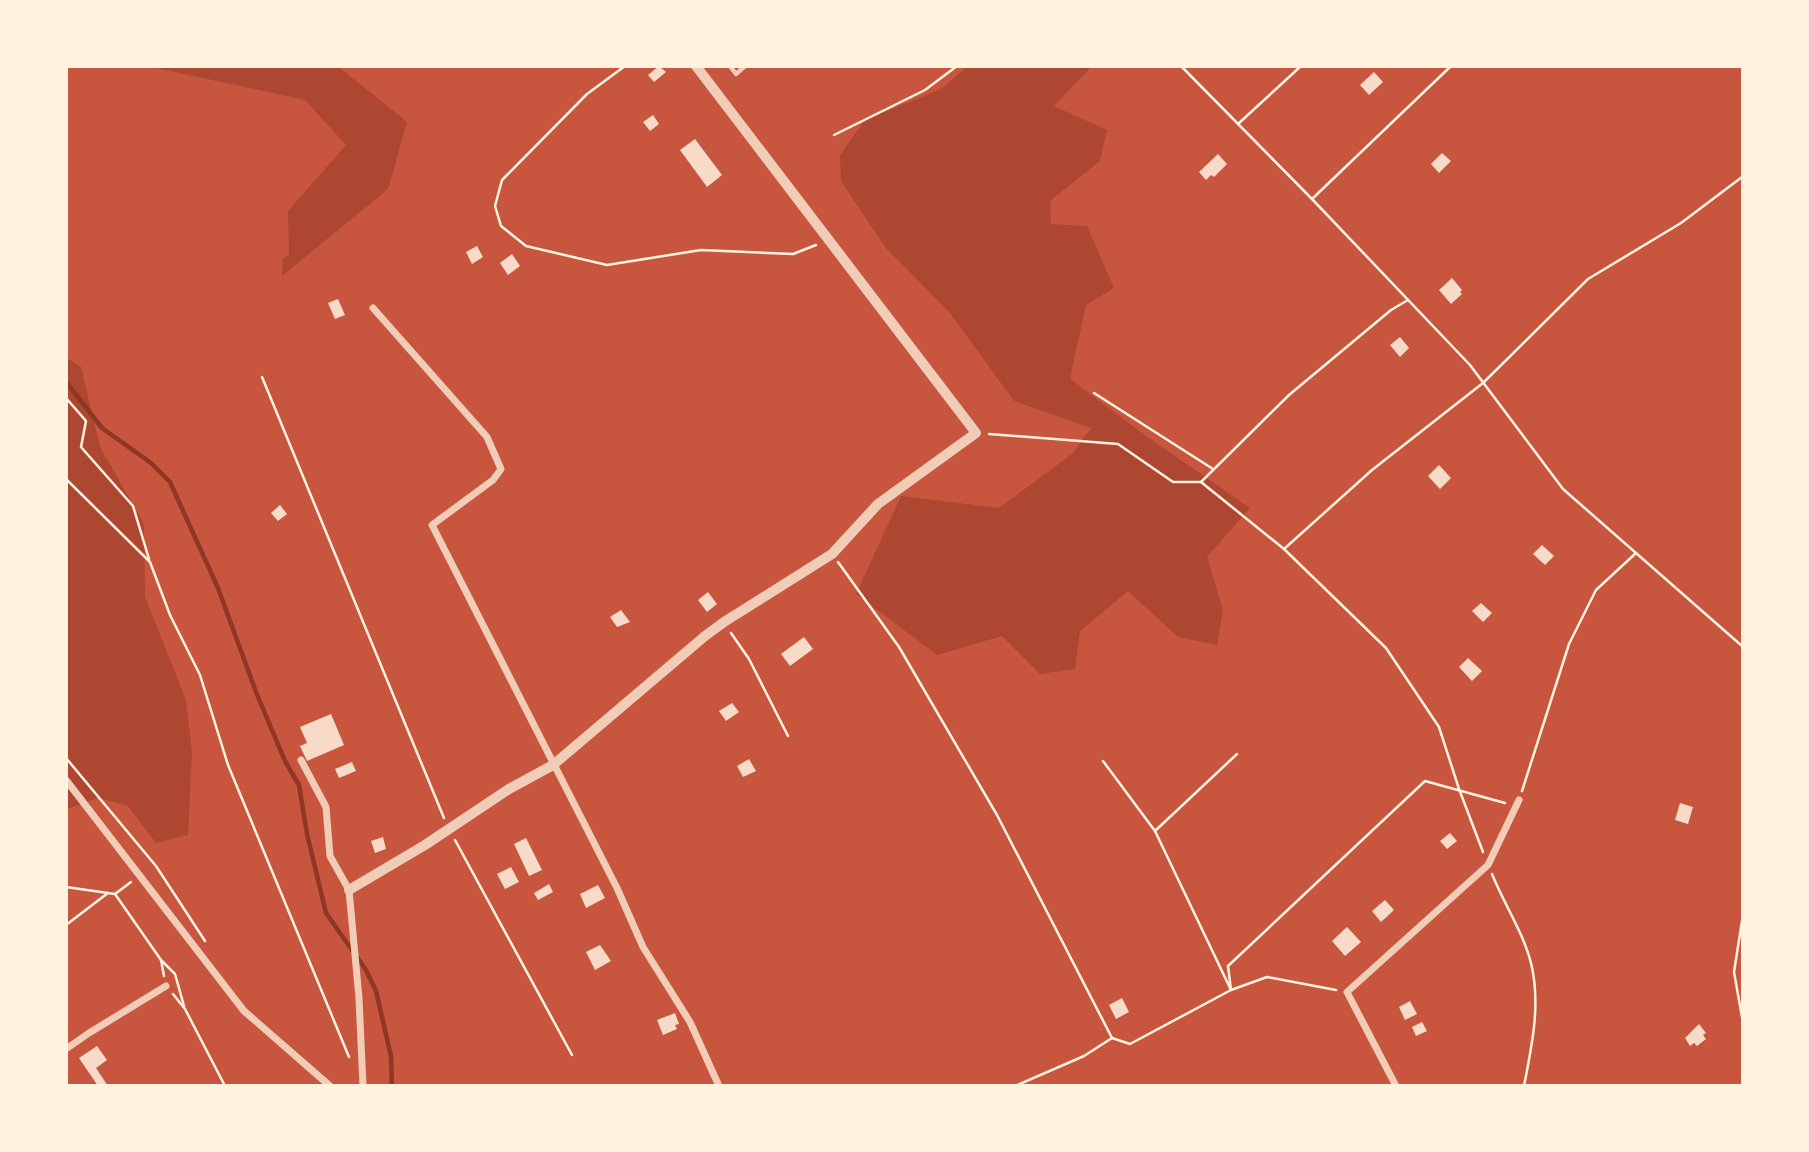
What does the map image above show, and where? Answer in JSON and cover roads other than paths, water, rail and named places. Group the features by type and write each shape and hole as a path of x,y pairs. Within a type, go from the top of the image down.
{"street":[{"path":"349,890 509,789 553,765 724,622 832,554 878,504 976,433 696,66"},
{"path":"373,308 487,437 501,469 493,480 432,525 617,888 643,947 690,1022 719,1086"},
{"path":"301,760 326,807 330,856 349,890 359,998 363,1086"},
{"path":"66,780 244,1011 330,1086"},
{"path":"1396,1086 1347,992 1489,865 1519,800"},
{"path":"66,1049 166,986"}],"lane":[{"path":"730,66 736,74 745,66"}],"waterway":[{"path":"66,382 102,428 151,463 170,482 218,588 256,692 285,761 299,785 307,834 326,913 366,970 376,991 391,1056 392,1086"}]}
